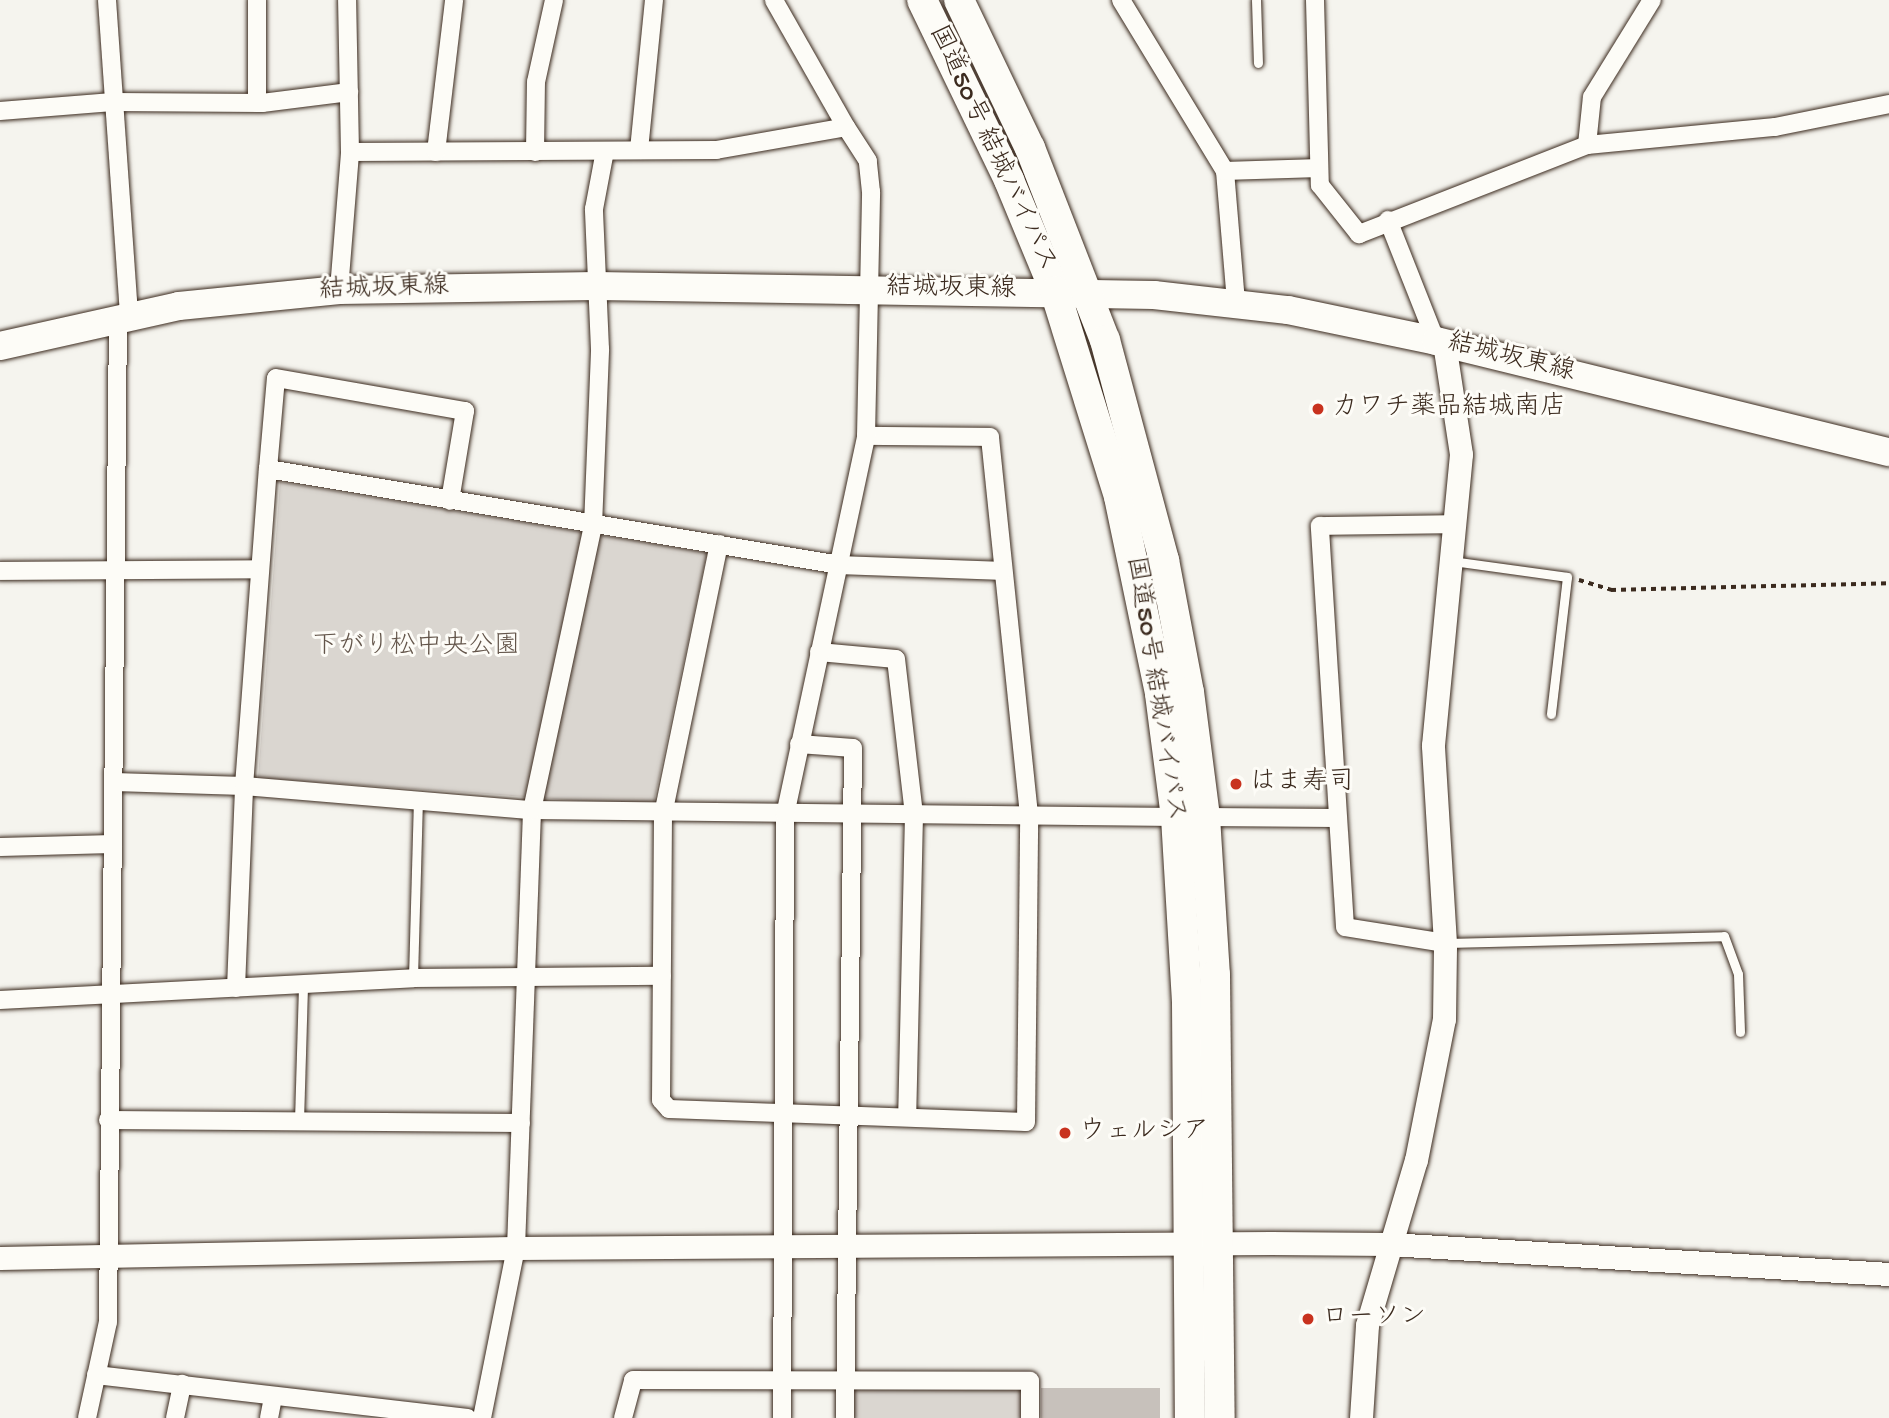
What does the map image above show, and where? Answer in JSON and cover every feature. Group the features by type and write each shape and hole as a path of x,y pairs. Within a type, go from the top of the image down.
{"highway":[{"name":"国道50号 結城バイパス","path":"922,0 1009,180 1055,291 1100,429 1136,566 1190,817 1215,975 1221,1243 1220,1418"},
{"name":"国道50号 結城バイパス","path":"958,0 1030,148 1088,292 1131,427 1164,560 1190,817 1187,1003 1190,1418"}],"main road":[{"name":"結城坂東線","path":"0,346 124,316 229,298 339,290 596,286 1088,292 1236,302 1440,342 1889,452"}],"street":[{"path":"87,1418 107,1322 108,998 124,316 107,0"},
{"path":"257,0 257,103"},
{"path":"339,290 350,152 347,0"},
{"path":"436,152 454,0"},
{"path":"534,152 536,82 554,0"},
{"path":"639,150 654,0"},
{"path":"774,0 868,161 866,436 785,815 782,1418"},
{"path":"1121,0 1225,171 1236,302"},
{"path":"1315,0 1320,185 1359,234 1388,220 1587,145 1774,127 1889,104"},
{"path":"1587,145 1592,97 1652,0"},
{"path":"0,111 113,102 257,103 349,92"},
{"path":"350,152 716,150 846,127"},
{"path":"482,1418 516,1248 532,810 593,526 600,349 594,209 605,151"},
{"path":"1225,171 1319,168"},
{"path":"1361,1418 1361,1360 1389,1244 1429,1102 1444,1020 1445,943 1433,745 1461,454 1440,342 1388,220"},
{"path":"236,988 244,786 258,569 276,378 465,411 450,501"},
{"path":"719,544 663,814 662,1100 669,1109 1026,1122 1029,815 990,437 866,436"},
{"path":"268,469 593,526 840,565 1003,571"},
{"path":"1445,943 1345,927 1336,818 1320,526 1456,524"},
{"path":"0,571 258,569"},
{"path":"819,652 896,659 914,815 907,1117"},
{"path":"799,744 853,748 849,1115 844,1247 845,1418"},
{"path":"114,782 244,786 532,810 663,814 1336,818"},
{"path":"0,847 113,844"},
{"path":"0,1000 108,998 413,978 662,976"},
{"path":"108,1120 521,1123"},
{"path":"0,1258 516,1248 1389,1244 1889,1274"},
{"path":"96,1375 181,1384 362,1412 468,1418"},
{"path":"623,1418 633,1380 845,1380 1030,1381 1030,1418"},
{"path":"175,1418 181,1384"},
{"path":"269,1418 273,1397"}],"lane":[{"path":"1256,0 1258,63"},
{"path":"1452,561 1567,577 1551,714"},
{"path":"413,978 418,801"},
{"path":"1445,943 1724,936 1738,974 1740,1032"},
{"path":"299,1121 303,984"}],"path":[{"path":"1567,577 1611,590 1889,583"}],"green space":[{"name":"下がり松中央公園","path":"280,482 707,553 653,806 258,778"},
{"path":"850,1384 1026,1384 1026,1418 850,1418"}],"building":[{"path":"1041,1388 1160,1388 1160,1418 1041,1418"}],"place":[{"name":"カワチ薬品結城南店","path":"1318,409"},
{"name":"はま寿司","path":"1236,784"},
{"name":"ウェルシア","path":"1065,1133"},
{"name":"ローソン","path":"1308,1319"}]}
